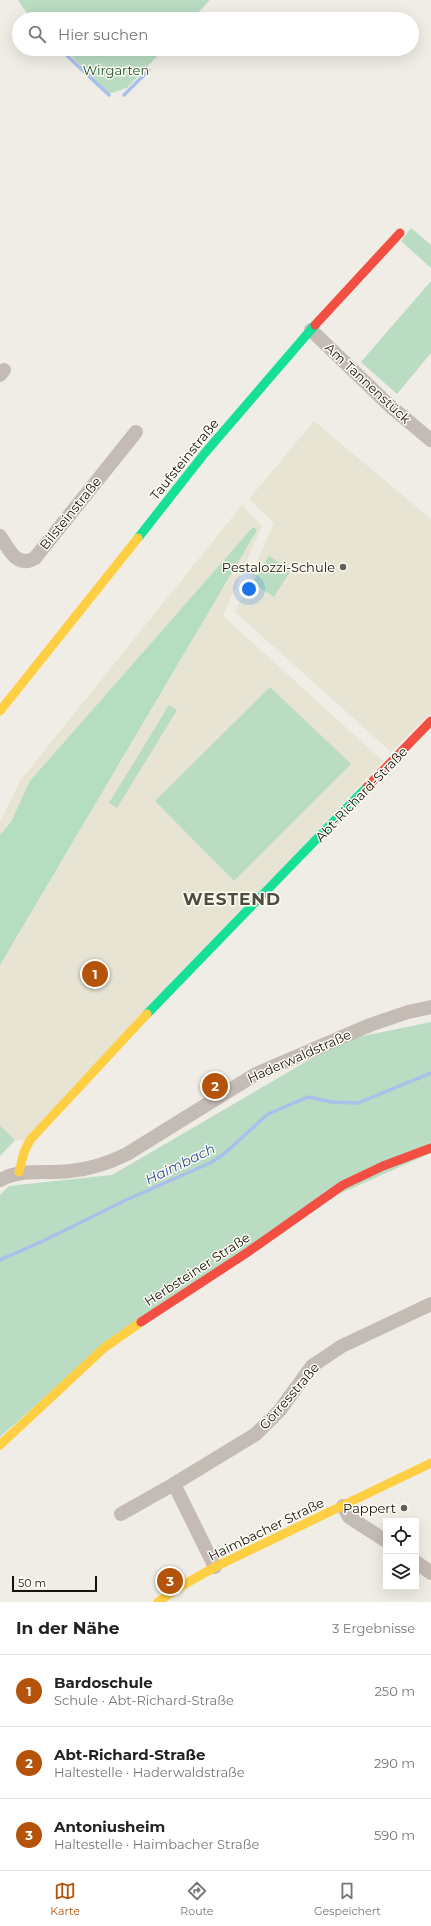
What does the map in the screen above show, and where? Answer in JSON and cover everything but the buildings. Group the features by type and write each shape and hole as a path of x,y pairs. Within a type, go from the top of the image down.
{"street":[{"name":"Taufsteinstraße","path":"0,711 204,454 363,271 400,233"},
{"name":"Am Tannenstück","path":"311,330 390,406 429,434"},
{"name":"Bilsteinstraße","path":"0,536 18,560 23,562 34,558 136,432"},
{"name":"Abt-Richard-Straße","path":"19,1172 24,1152 30,1140 127,1034 431,721"},
{"name":"Haderwaldstraße","path":"19,1172 70,1171 94,1167 111,1162 127,1154 256,1074 370,1025 408,1012 431,1007"},
{"name":"Herbsteiner Straße","path":"0,1445 104,1348 129,1330 248,1252 343,1185 383,1166 431,1148"},
{"path":"0,1180 19,1172"},
{"name":"Görresstraße","path":"121,1514 174,1484 256,1434 280,1410 312,1366 342,1346 431,1305"},
{"name":"Haimbacher Straße","path":"158,1602 176,1589 215,1567 431,1463"},
{"path":"174,1484 215,1567"},
{"path":"343,1506 349,1517 383,1539"},
{"path":"419,1564 431,1573"}],"shaded area":[{"name":"Pestalozzi-Schule","path":"314,421 431,519 431,713 391,752 235,612 274,523 249,499"},
{"path":"242,505 262,526 223,616 383,761 27,1140 15,1140 0,1128 0,822 20,781"}],"green space":[{"path":"18,0 210,0 199,12 26,12"},
{"name":"Wirgarten","path":"72,56 157,56 127,88 108,94"},
{"path":"411,228 431,245 431,268 401,241"},
{"path":"431,281 431,353 397,394 361,362"},
{"path":"253,527 257,530 0,965 0,835 11,822 30,781"},
{"path":"269,556 291,570 274,597 252,583"},
{"path":"270,687 351,764 234,881 155,801"},
{"path":"169,705 177,710 117,808 109,803"},
{"path":"431,1022 431,1153 330,1198 104,1345 0,1437 0,1195 9,1186 112,1175 326,1050 349,1039"},
{"path":"0,1126 15,1140 0,1156"}],"waterway":[{"path":"67,56 109,95"},
{"path":"124,95 149,70"},
{"name":"Haimbach","path":"0,1260 43,1241 124,1201 210,1163 224,1154 268,1114 308,1097 332,1102 358,1103 431,1073"}],"traffic: fast":[{"path":"138,538 204,454 315,325"},
{"path":"147,1014 367,787"}],"traffic: slow":[{"path":"0,711 138,538"},
{"path":"19,1172 24,1152 30,1140 147,1014"},
{"path":"0,1445 104,1348 141,1322"},
{"path":"158,1602 176,1589 215,1567 431,1463"}],"traffic: jam":[{"path":"315,325 400,233"},
{"path":"367,787 431,721"},
{"path":"141,1322 248,1252 343,1185 383,1166 431,1148"}],"place":[{"name":"Pestalozzi-Schule","path":"343,567"},
{"name":"Bardoschule","path":"95,974"},
{"name":"Abt-Richard-Straße","path":"215,1086"},
{"name":"Pappert","path":"404,1508"},
{"name":"Antoniusheim","path":"170,1581"}],"district":[{"name":"WESTEND","path":"232,899"}]}
